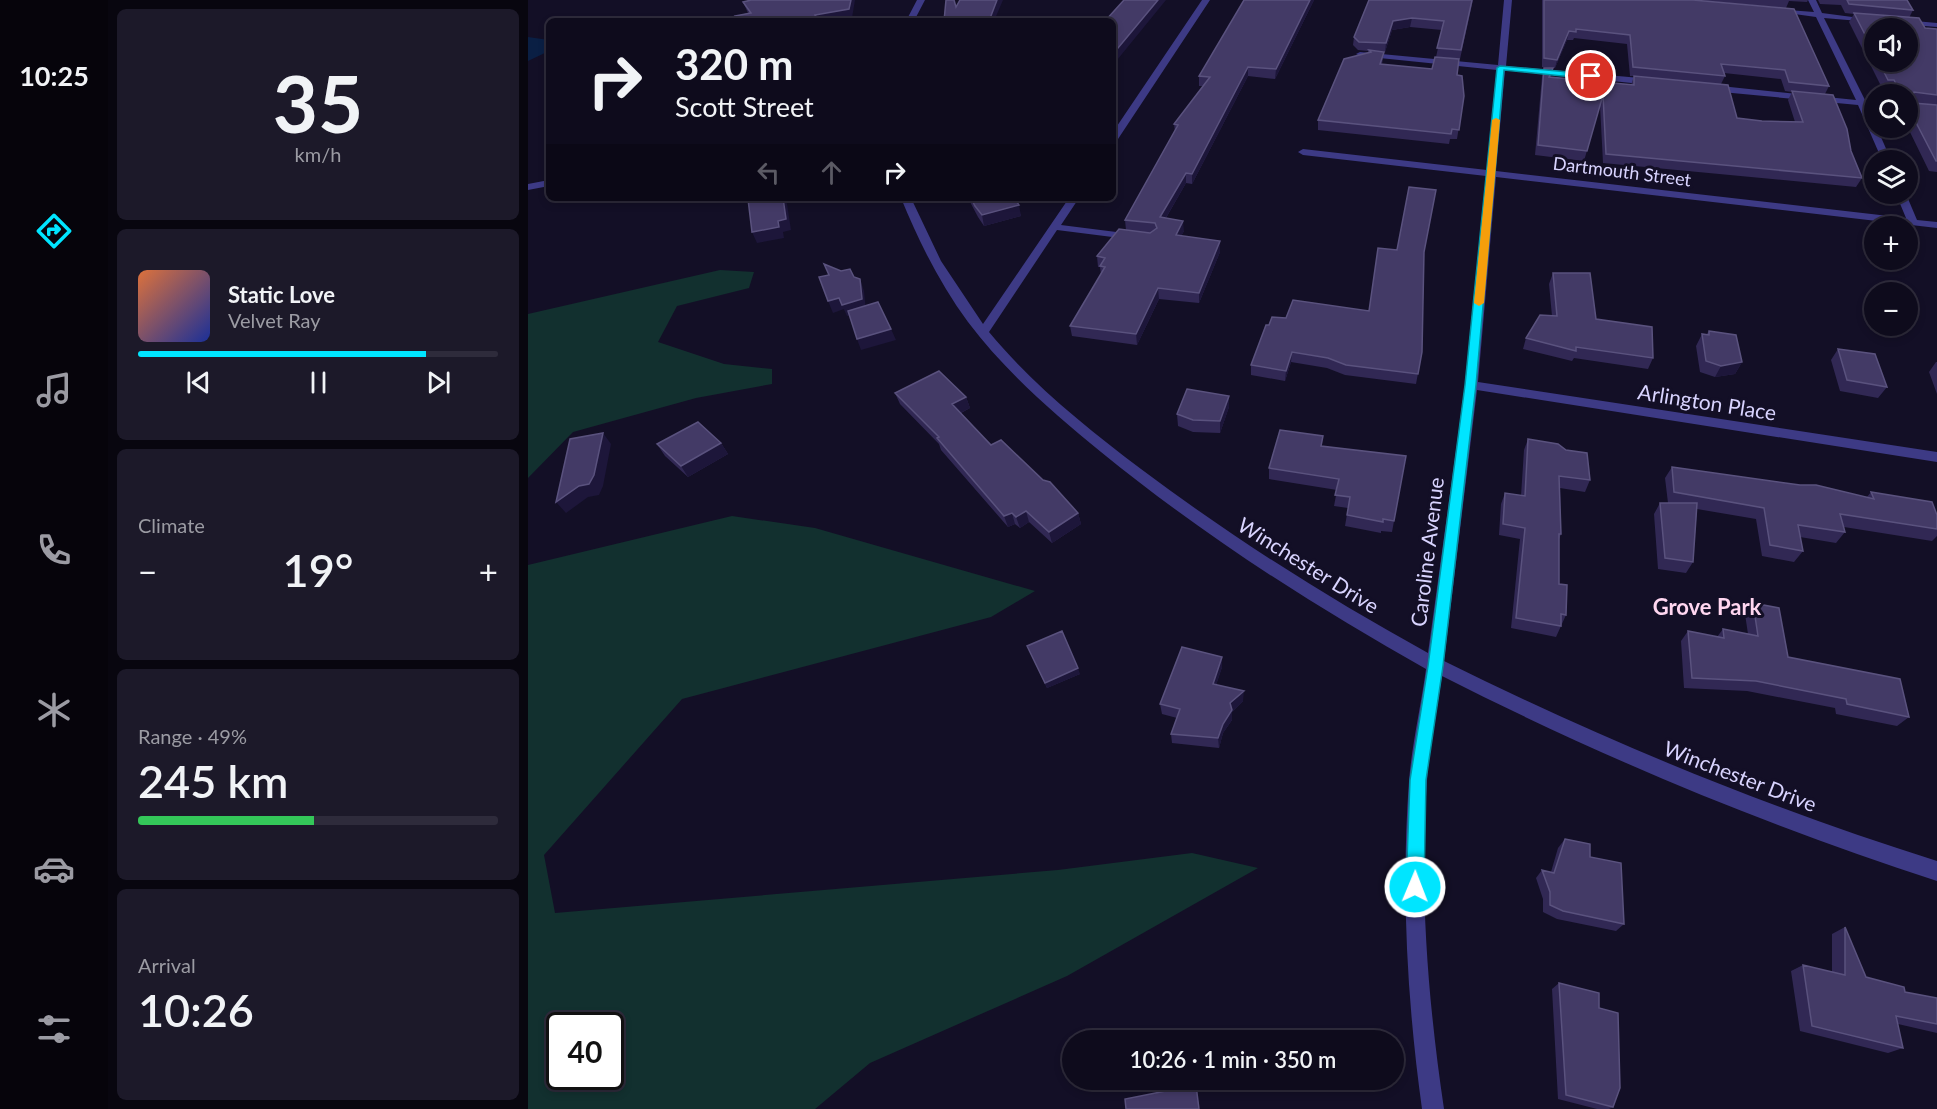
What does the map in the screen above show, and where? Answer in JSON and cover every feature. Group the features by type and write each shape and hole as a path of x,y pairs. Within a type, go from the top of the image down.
{"street":[{"path":"912,18 921,0"},
{"path":"1116,135 1206,0"},
{"name":"Caroline Avenue","path":"1433,1109 1423,1039 1414,909 1418,780 1471,385 1508,0"},
{"path":"1812,0 1883,150"},
{"path":"1772,11 1864,19"},
{"path":"1918,23 1937,25"},
{"path":"1360,54 1664,84"},
{"path":"1699,87 1862,103"},
{"name":"Dartmouth Street","path":"1303,152 1864,216"},
{"path":"528,187 546,184"},
{"name":"Winchester Drive","path":"907,201 920,233 971,318 1028,380 1084,430 1180,507 1321,602 1435,666 1557,725 1697,785 1937,871"},
{"path":"983,332 1072,201"},
{"name":"Dartmouth Street","path":"1918,223 1937,225"},
{"path":"1056,227 1150,238"},
{"name":"Arlington Place","path":"1471,385 1937,457"}],"green space":[{"path":"720,270 754,272 749,288 677,306 658,342 724,364 772,369 772,384 696,398 573,432 528,478 528,314"},
{"path":"732,516 815,528 1035,591 991,617 682,699 544,855 555,913 1058,870 1192,853 1258,868 1067,976 870,1063 815,1109 528,1109 528,565"}],"water":[{"path":"528,37 546,40 546,52 528,61"}],"building":[{"path":"751,0 851,0 849,9 815,15 817,18 737,18 735,16 751,13 743,2"},
{"path":"946,0 954,0 956,7 960,0 997,0 990,18 944,18"},
{"path":"1124,0 1158,0 1116,50 1116,18 1108,18"},
{"path":"1244,0 1310,0 1276,69 1248,67 1192,174 1186,173 1160,217 1183,221 1176,235 1220,241 1199,293 1158,288 1136,334 1070,326 1105,267 1100,266 1105,258 1097,256 1119,229 1150,233 1157,228 1155,223 1125,220 1178,125 1174,124 1210,77 1199,76"},
{"path":"1369,0 1472,0 1461,50 1437,48 1444,21 1412,18 1393,21 1386,43 1359,42 1354,37"},
{"path":"1544,0 1693,0 1794,9 1829,86 1789,82 1785,70 1721,64 1725,76 1633,67 1630,35 1576,29 1576,32 1569,31 1557,60 1544,58"},
{"path":"1847,0 1907,0 1913,10 1849,4"},
{"path":"1854,13 1919,18 1925,28 1937,29 1937,95 1918,93 1918,84 1896,84 1894,80 1888,80 1884,72 1918,72 1918,18 1864,18 1864,33"},
{"path":"1369,50 1384,52 1380,64 1432,69 1435,57 1459,59 1457,75 1462,76 1464,96 1459,130 1452,129 1451,134 1318,120 1344,59 1371,52"},
{"path":"1544,68 1553,68 1549,77 1634,85 1634,76 1728,85 1737,118 1762,121 1803,122 1792,91 1833,95 1847,129 1851,151 1862,178 1606,154 1603,95 1587,151 1538,145"},
{"path":"1918,103 1937,105 1936,161 1918,126"},
{"path":"1409,187 1436,190 1424,252 1422,352 1418,374 1346,365 1328,358 1292,352 1286,371 1251,365 1266,325 1269,325 1272,317 1286,318 1293,300 1369,311 1378,248 1397,250"},
{"path":"748,201 783,201 786,219 778,221 779,227 752,232"},
{"path":"972,201 1016,201 1019,205 982,215"},
{"path":"824,264 841,271 850,269 854,277 860,279 862,299 842,305 839,298 828,301 819,277 829,275"},
{"path":"1553,273 1590,273 1596,319 1652,327 1653,358 1576,347 1576,351 1526,338 1540,315 1557,316"},
{"path":"878,302 891,329 857,339 848,311"},
{"path":"1709,331 1736,335 1742,362 1721,366 1706,361 1702,334 1709,335"},
{"path":"1838,349 1875,354 1887,387 1847,380"},
{"path":"939,371 966,397 952,404 991,445 1001,440 1043,480 1050,482 1078,513 1049,532 1026,511 1016,517 1012,513 1004,516 937,438 939,437 895,393"},
{"path":"1187,389 1229,396 1220,421 1193,420 1177,414"},
{"path":"698,422 721,443 681,466 657,444"},
{"path":"1280,430 1323,436 1321,446 1406,456 1394,521 1383,519 1383,522 1347,515 1350,497 1335,495 1339,479 1269,468"},
{"path":"603,433 594,475 589,484 579,486 556,502 570,439"},
{"path":"1528,439 1558,444 1566,450 1587,453 1590,480 1559,476 1561,534 1559,534 1559,584 1567,585 1566,615 1561,614 1561,626 1516,618 1525,528 1503,524 1505,493 1525,496"},
{"path":"1672,467 1800,485 1816,485 1874,499 1871,492 1932,502 1937,515 1937,529 1840,514 1845,532 1798,525 1803,551 1770,545 1764,508 1674,492"},
{"path":"1660,503 1697,503 1693,562 1665,558"},
{"path":"1753,603 1779,608 1788,657 1900,679 1909,717 1847,704 1846,699 1756,681 1692,678 1688,631 1724,638 1723,629 1758,636"},
{"path":"1062,631 1078,668 1045,683 1027,646"},
{"path":"1182,647 1222,657 1213,684 1244,691 1230,703 1232,710 1218,738 1171,734 1180,709 1160,704"},
{"path":"1565,839 1590,844 1590,857 1621,863 1624,924 1563,911 1550,905 1550,892 1542,870 1554,873"},
{"path":"1845,927 1866,977 1904,987 1905,992 1937,998 1937,1024 1896,1016 1903,1048 1812,1026 1803,965 1845,975"},
{"path":"1559,983 1599,993 1599,1008 1618,1013 1620,1088 1613,1107 1566,1095"},
{"path":"1171,1090 1197,1090 1199,1109 1126,1109 1125,1099"}],"slow traffic":[{"path":"1479,303 1496,120"}],"district":[{"name":"Grove Park","path":"1707,607"}],"route":[{"path":"1415,887 1418,780 1471,385 1500,68 1591,76"}]}
